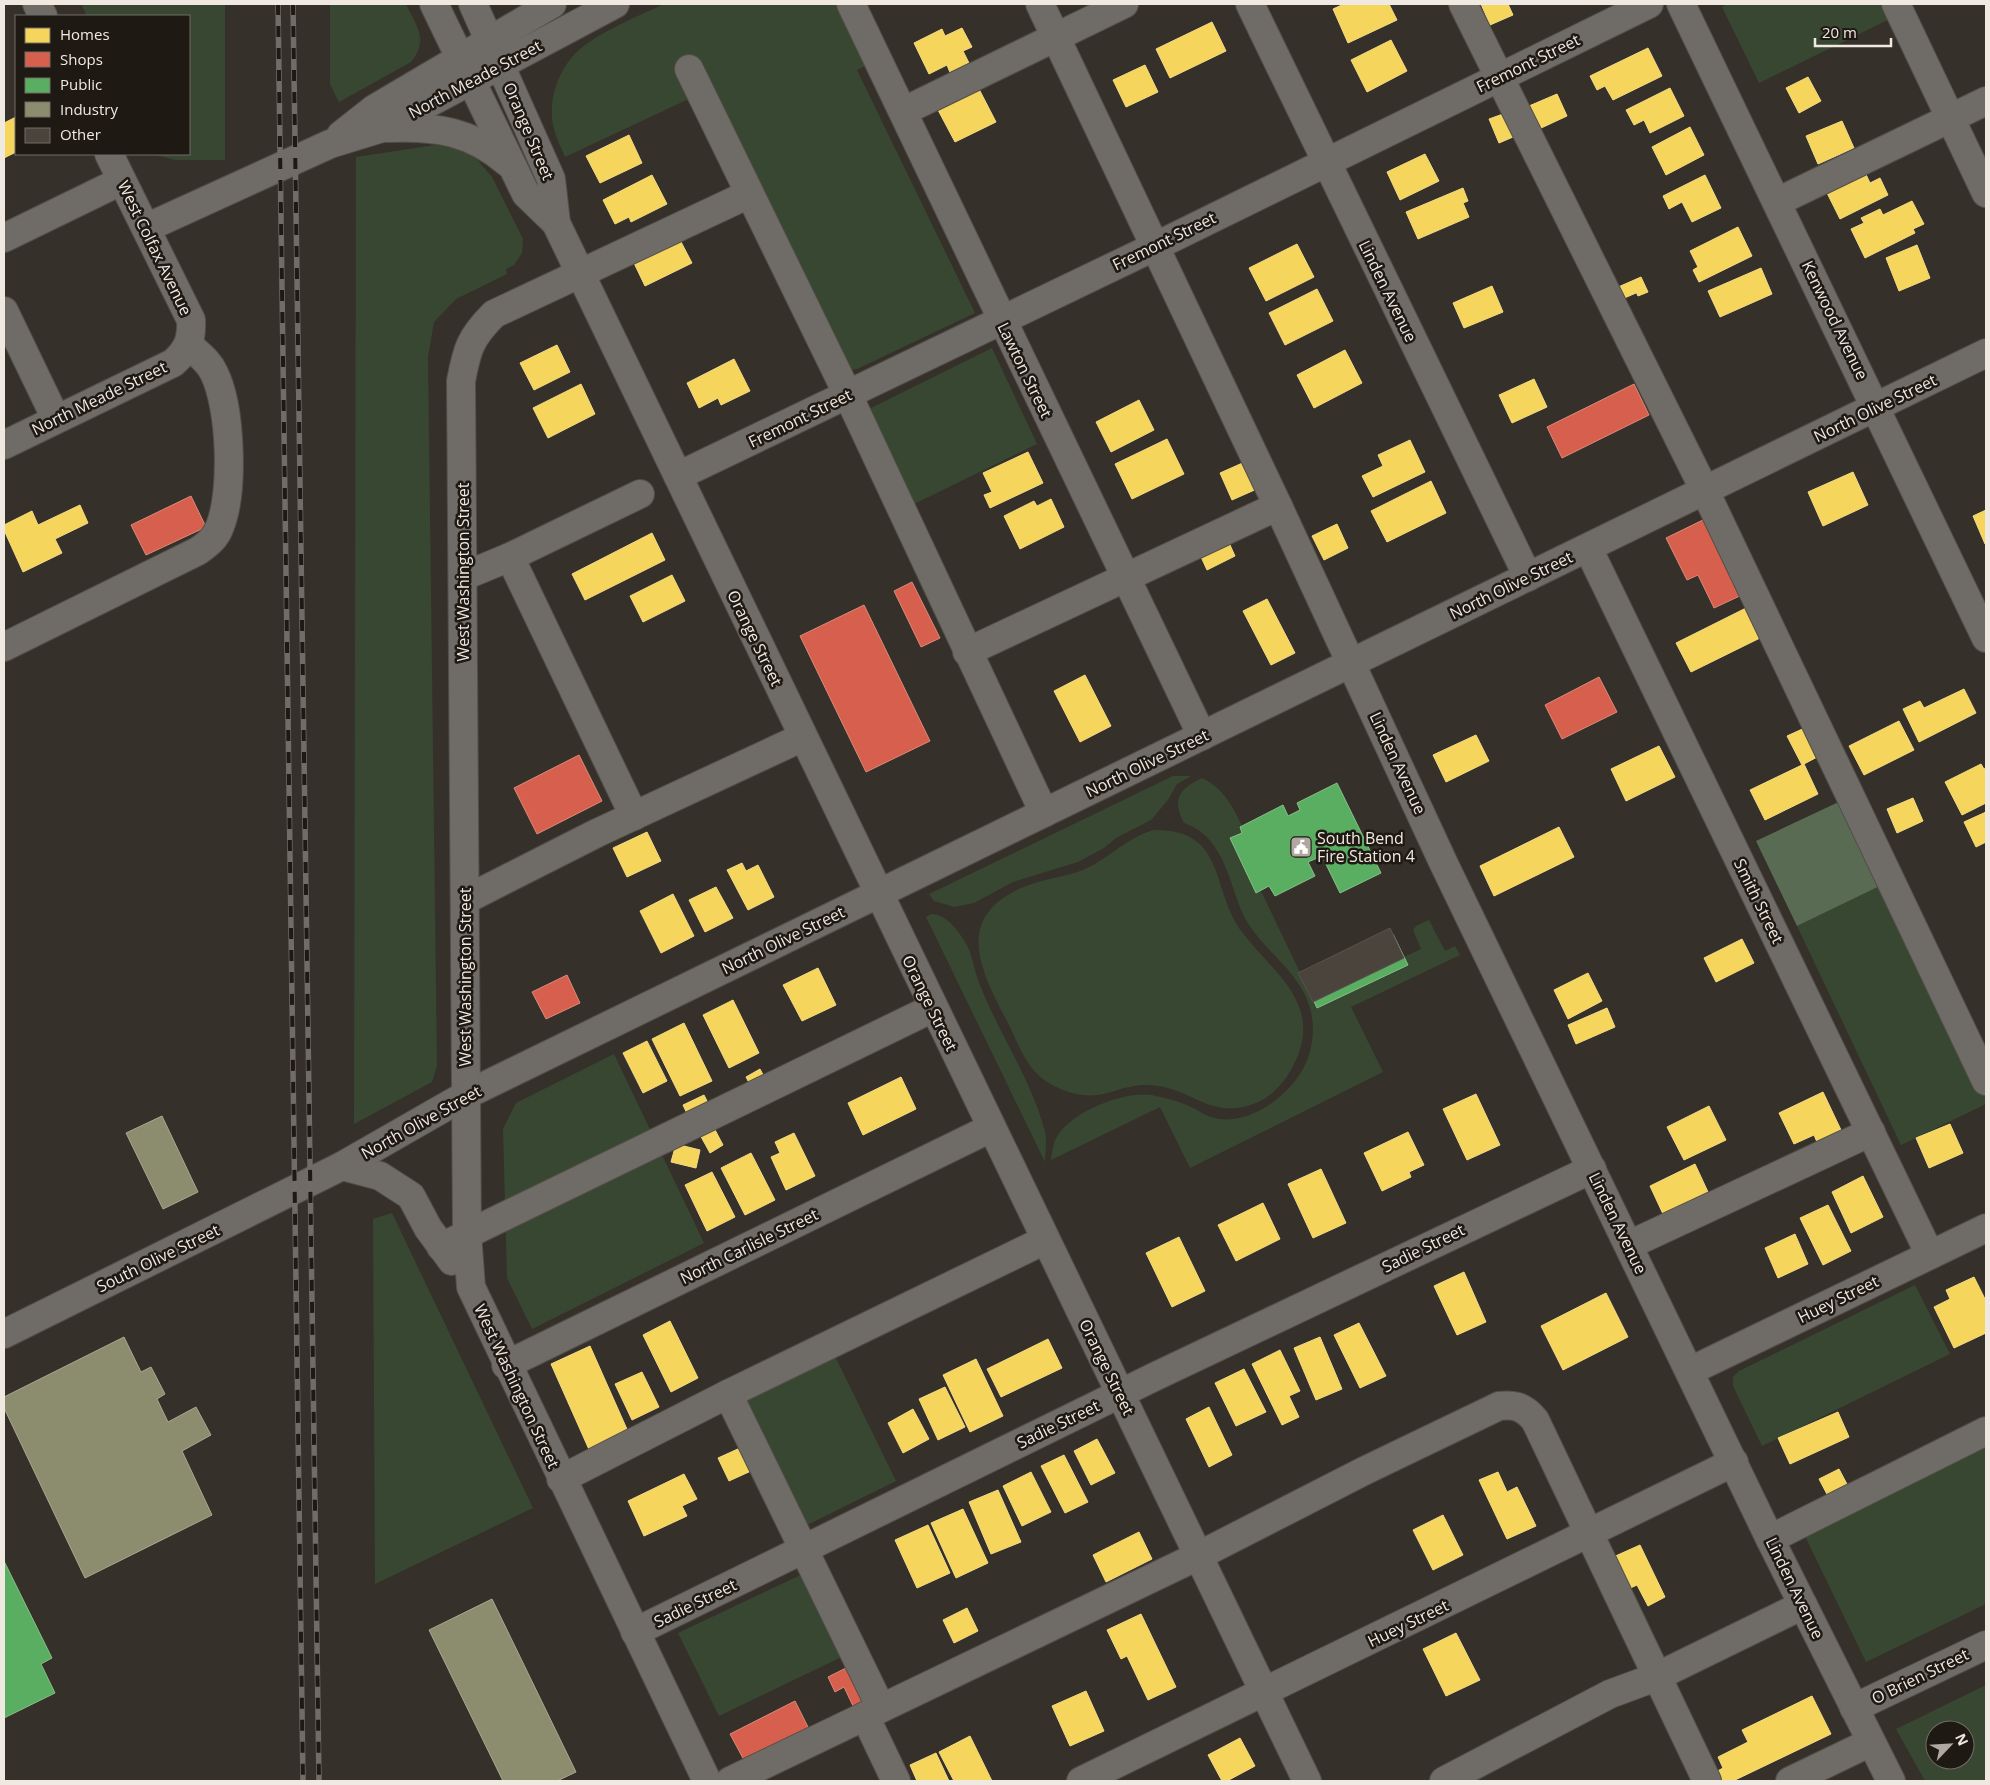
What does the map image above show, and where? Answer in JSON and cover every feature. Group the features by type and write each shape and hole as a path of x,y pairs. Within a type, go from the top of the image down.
{"street":[{"path":"434,4 464,71"},
{"path":"473,4 489,42"},
{"name":"North Meade Street","path":"146,228 330,144 382,128 464,71 489,42 552,4"},
{"name":"North Meade Street","path":"330,144 374,109 464,71 501,66 615,4"},
{"name":"Lawton Street","path":"852,4 1001,320 1202,736"},
{"name":"Linden Avenue","path":"1040,4 1278,506 1443,862 1770,1539 1891,1781"},
{"path":"904,111 1124,4"},
{"name":"Linden Avenue","path":"1250,4 1528,577"},
{"path":"1463,4 1705,491 1986,1081"},
{"name":"Fremont Street","path":"678,476 1649,4"},
{"name":"Kenwood Avenue","path":"1681,4 1986,638"},
{"path":"1896,4 1986,193"},
{"name":"Orange Street","path":"489,42 551,178 556,223 1307,1781"},
{"path":"689,69 848,395 1044,813"},
{"name":"Orange Street","path":"464,71 526,194 556,223"},
{"path":"1777,202 1986,100"},
{"name":"Orange Street","path":"382,128 412,127 446,130 472,138 492,149 512,166"},
{"name":"West Colfax Avenue","path":"109,155 191,320 192,332 189,345"},
{"path":"4,238 121,181"},
{"name":"West Washington Street","path":"707,1781 470,1287 467,1234 464,576 461,381 465,356 476,332 494,314 749,194"},
{"path":"4,311 56,419"},
{"path":"4,647 198,551 212,542 220,528 225,512 228,462 227,425 221,390 214,372 209,363 189,345"},
{"name":"North Meade Street","path":"4,444 173,363 184,353 189,345"},
{"name":"North Olive Street","path":"312,1181 342,1166 466,1095 1986,353"},
{"path":"464,576 510,557 640,494"},
{"path":"967,652 1278,506"},
{"name":"Smith Street","path":"1588,548 1930,1255"},
{"path":"510,557 634,816"},
{"path":"465,900 634,816 803,737"},
{"path":"441,1247 933,1008"},
{"name":"North Carlisle Street","path":"506,1365 991,1128"},
{"path":"1629,1245 1871,1132"},
{"path":"342,1166 380,1176 411,1196 428,1228 470,1287"},
{"name":"Sadie Street","path":"635,1632 1452,1233 1592,1169"},
{"name":"South Olive Street","path":"4,1334 312,1181"},
{"name":"Huey Street","path":"1690,1371 1986,1228"},
{"path":"561,1479 728,1394 1045,1240"},
{"path":"728,1394 804,1550 873,1712 896,1781"},
{"path":"730,1781 1198,1556 1373,1466 1498,1406 1513,1404 1526,1409 1534,1420 1707,1781"},
{"path":"1770,1539 1986,1431"},
{"name":"Huey Street","path":"1081,1781 1734,1462"},
{"path":"1444,1781 1610,1694 1656,1677 1803,1605"},
{"name":"O Brien Street","path":"1854,1708 1986,1644"},
{"path":"1790,1781 1871,1742"}],"green space":[{"path":"81,4 225,4 225,160 175,160 156,155 190,155 190,15 86,15"},
{"path":"330,4 406,4 417,27 420,40 419,47 411,62 339,102 330,84"},
{"path":"664,4 837,4 867,65 857,70 975,313 857,369 850,370 695,96 565,157 553,125 552,105 557,84 566,65 580,49 598,36"},
{"path":"1728,4 1890,4 1896,16 1759,83 1722,7"},
{"path":"435,145 457,146 475,157 492,177 523,239 522,253 514,265 506,269 507,274 456,299 434,322 428,357 437,1066 432,1082 354,1124 356,157"},
{"path":"992,348 1037,444 910,506 865,411"},
{"path":"1173,776 1191,776 1177,784 1168,800 1151,820 1116,838 1104,848 1078,862 1013,882 974,903 954,907 934,901 929,894"},
{"path":"1202,778 1222,792 1231,804 1242,826 1240,828 1242,833 1231,838 1256,893 1261,891 1317,1008 1408,965 1404,957 1421,949 1413,930 1416,926 1429,920 1445,951 1455,946 1460,955 1351,1007 1383,1072 1190,1168 1160,1107 1051,1160 1055,1141 1065,1126 1100,1104 1128,1096 1152,1095 1182,1103 1208,1116 1234,1119 1259,1111 1281,1096 1298,1077 1306,1062 1313,1037 1313,1028 1311,1012 1306,997 1289,971 1248,924 1222,859 1215,848 1207,837 1197,829 1184,823 1180,814 1178,801 1183,790"},
{"path":"1845,799 1886,883 1797,926 1756,841"},
{"path":"1154,830 1177,832 1194,839 1205,850 1213,865 1232,915 1242,932 1280,976 1291,991 1299,1007 1303,1024 1302,1043 1294,1064 1279,1086 1258,1102 1242,1107 1227,1108 1214,1106 1177,1091 1148,1085 1137,1085 1092,1095 1081,1095 1056,1087 1037,1074 1024,1056 983,968 979,950 979,932 986,916 998,902 1019,889 1083,870 1135,838"},
{"path":"1886,883 1986,1094 1986,1104 1901,1145 1797,926"},
{"path":"931,914 947,920 968,947 978,980 996,1021 1023,1073 1038,1109 1046,1137 1045,1162 926,917"},
{"path":"614,1054 704,1243 532,1329 507,1278 503,1129 516,1103"},
{"path":"392,1213 533,1508 375,1584 373,1219"},
{"path":"1915,1285 1950,1354 1762,1446 1733,1386 1733,1377 1739,1371"},
{"path":"832,1350 896,1481 801,1528 738,1397"},
{"path":"1986,1437 1986,1604 1866,1662 1801,1528"},
{"path":"809,1571 850,1653 719,1716 678,1633"},
{"path":"1986,1685 1986,1781 1925,1781 1896,1729"}],"building: Homes":[{"path":"1344,4 1389,4 1397,20 1348,43 1333,9"},
{"path":"1481,4 1508,4 1513,15 1490,25"},
{"path":"1212,22 1226,51 1170,78 1156,49"},
{"path":"962,28 972,47 963,51 970,65 951,75 947,65 929,74 914,43 942,29 945,36"},
{"path":"1391,40 1407,71 1367,92 1351,60"},
{"path":"1648,48 1662,76 1613,100 1605,86 1597,90 1590,76"},
{"path":"1145,65 1158,92 1126,107 1113,80"},
{"path":"1808,77 1821,101 1799,113 1786,88"},
{"path":"1670,88 1684,116 1650,133 1644,120 1634,125 1626,110"},
{"path":"979,89 996,122 955,142 938,110"},
{"path":"1557,94 1567,116 1539,129 1529,106"},
{"path":"1503,114 1513,137 1499,143 1489,119"},
{"path":"15,118 15,152 4,158 4,123"},
{"path":"1842,121 1854,148 1818,164 1806,136"},
{"path":"1690,127 1704,155 1666,175 1652,147"},
{"path":"629,135 642,163 600,183 586,156"},
{"path":"1425,154 1439,181 1400,200 1387,172"},
{"path":"1863,168 1870,183 1880,178 1888,195 1840,219 1824,187"},
{"path":"652,175 667,204 631,222 629,217 615,224 603,200"},
{"path":"1705,175 1721,208 1692,222 1682,202 1669,209 1663,196"},
{"path":"1463,188 1468,201 1463,203 1469,217 1418,239 1406,212"},
{"path":"1912,201 1924,224 1913,229 1915,233 1865,258 1851,229 1864,223 1861,218 1880,209 1883,215"},
{"path":"1738,227 1752,256 1699,282 1693,270 1698,267 1690,251"},
{"path":"679,238 692,263 645,286 633,261"},
{"path":"1297,244 1314,277 1266,301 1249,268"},
{"path":"1917,245 1930,278 1899,291 1886,258"},
{"path":"1761,268 1772,294 1720,317 1708,291"},
{"path":"1641,277 1648,292 1638,296 1634,288 1636,293 1622,299 1616,288"},
{"path":"1492,286 1503,312 1464,328 1453,303"},
{"path":"1317,289 1333,321 1285,345 1269,313"},
{"path":"557,345 570,372 534,390 520,363"},
{"path":"1345,350 1362,383 1314,408 1297,375"},
{"path":"734,359 750,391 721,405 718,398 699,408 687,383"},
{"path":"1534,379 1547,407 1512,423 1499,395"},
{"path":"581,384 595,414 548,438 533,408"},
{"path":"1139,400 1154,430 1111,452 1096,422"},
{"path":"1167,439 1184,474 1132,499 1115,464"},
{"path":"1410,440 1425,472 1373,497 1362,476 1383,466 1378,455"},
{"path":"1028,452 1043,483 990,508 984,495 992,492 983,473"},
{"path":"1247,461 1259,488 1232,500 1220,473"},
{"path":"1853,472 1868,505 1823,526 1808,492"},
{"path":"1431,481 1446,513 1387,542 1371,511"},
{"path":"1051,499 1064,527 1020,549 1004,516 1034,501 1037,506"},
{"path":"80,505 88,523 55,539 62,553 23,572 4,530 4,525 32,511 38,525"},
{"path":"1986,510 1986,544 1985,544 1973,516"},
{"path":"1337,524 1348,548 1324,560 1312,536"},
{"path":"652,533 665,560 585,600 572,574"},
{"path":"1225,534 1235,556 1207,570 1197,548"},
{"path":"672,575 685,601 643,622 630,596"},
{"path":"1267,599 1295,653 1271,665 1243,611"},
{"path":"1746,608 1760,638 1691,672 1676,643"},
{"path":"1085,675 1111,726 1080,742 1054,691"},
{"path":"1964,689 1976,713 1919,742 1903,709 1920,701 1924,708"},
{"path":"1899,721 1914,750 1864,775 1849,746"},
{"path":"1809,726 1823,754 1802,765 1787,736"},
{"path":"1476,735 1489,761 1446,782 1433,755"},
{"path":"1659,746 1675,777 1626,801 1611,769"},
{"path":"1804,764 1818,794 1765,820 1750,790"},
{"path":"1981,764 1984,769 1986,768 1986,803 1962,815 1945,782"},
{"path":"1913,798 1923,821 1897,833 1887,809"},
{"path":"1986,812 1986,842 1976,847 1964,822"},
{"path":"1559,827 1574,857 1494,896 1480,866"},
{"path":"647,832 661,861 627,877 613,848"},
{"path":"742,863 746,871 758,865 774,897 748,910 727,870"},
{"path":"716,887 733,918 705,932 689,900"},
{"path":"673,894 694,936 661,953 640,911"},
{"path":"1742,939 1754,963 1716,982 1704,958"},
{"path":"818,968 836,1005 802,1021 783,985"},
{"path":"1588,973 1602,1001 1568,1019 1554,990"},
{"path":"733,1000 759,1053 729,1068 703,1015"},
{"path":"1607,1008 1615,1027 1576,1044 1568,1025"},
{"path":"684,1023 712,1081 680,1096 652,1039"},
{"path":"647,1041 667,1081 643,1093 623,1053"},
{"path":"760,1069 769,1086 755,1094 746,1077"},
{"path":"901,1077 916,1109 863,1135 848,1103"},
{"path":"1823,1092 1841,1130 1817,1142 1814,1135 1794,1144 1779,1113"},
{"path":"1476,1094 1500,1145 1467,1160 1443,1109"},
{"path":"704,1095 711,1109 690,1120 683,1105"},
{"path":"1709,1106 1726,1140 1684,1160 1667,1127"},
{"path":"1950,1124 1963,1153 1929,1168 1916,1138"},
{"path":"713,1126 723,1145 710,1153 699,1133"},
{"path":"1408,1132 1424,1165 1409,1172 1411,1177 1382,1191 1364,1153"},
{"path":"794,1133 815,1176 786,1190 771,1157 780,1153 775,1142"},
{"path":"676,1144 700,1150 696,1168 671,1162"},
{"path":"751,1153 775,1200 745,1215 721,1168"},
{"path":"1695,1164 1708,1192 1663,1214 1650,1186"},
{"path":"1321,1169 1346,1223 1313,1238 1288,1184"},
{"path":"712,1172 735,1217 707,1231 685,1185"},
{"path":"1863,1176 1883,1217 1851,1233 1832,1192"},
{"path":"1263,1203 1280,1239 1236,1261 1218,1225"},
{"path":"1828,1205 1851,1251 1823,1265 1800,1218"},
{"path":"1795,1234 1808,1264 1778,1278 1765,1248"},
{"path":"1179,1237 1205,1291 1172,1307 1146,1253"},
{"path":"1464,1272 1486,1322 1457,1335 1434,1286"},
{"path":"1974,1277 1986,1301 1986,1333 1954,1348 1934,1307 1950,1299 1946,1290"},
{"path":"1606,1293 1628,1337 1563,1370 1541,1326"},
{"path":"670,1321 698,1378 671,1392 643,1335"},
{"path":"1359,1323 1386,1376 1360,1388 1334,1335"},
{"path":"1320,1337 1342,1389 1316,1400 1294,1348"},
{"path":"1048,1339 1062,1368 1001,1397 987,1369"},
{"path":"590,1346 630,1436 591,1454 551,1364"},
{"path":"1280,1350 1300,1391 1289,1396 1299,1417 1282,1425 1252,1364"},
{"path":"976,1359 1003,1416 970,1432 943,1375"},
{"path":"1244,1369 1266,1412 1236,1426 1215,1383"},
{"path":"642,1372 659,1407 632,1420 615,1384"},
{"path":"945,1387 965,1427 938,1440 919,1399"},
{"path":"1209,1407 1232,1455 1209,1467 1186,1419"},
{"path":"913,1409 929,1439 903,1453 888,1423"},
{"path":"1838,1412 1849,1437 1790,1464 1778,1438"},
{"path":"1097,1439 1115,1473 1091,1485 1074,1451"},
{"path":"740,1448 751,1471 729,1481 718,1458"},
{"path":"1064,1455 1088,1502 1065,1513 1041,1466"},
{"path":"1839,1469 1849,1488 1829,1498 1819,1479"},
{"path":"1031,1472 1051,1512 1022,1526 1003,1486"},
{"path":"1498,1472 1507,1492 1517,1487 1536,1526 1507,1539 1479,1480"},
{"path":"684,1474 697,1499 682,1506 687,1516 644,1536 628,1501"},
{"path":"998,1490 1021,1542 991,1554 969,1502"},
{"path":"963,1509 988,1563 956,1578 931,1523"},
{"path":"1443,1515 1463,1555 1433,1570 1413,1530"},
{"path":"928,1525 950,1573 917,1588 895,1540"},
{"path":"1139,1532 1152,1559 1106,1582 1093,1555"},
{"path":"1640,1545 1665,1597 1648,1606 1637,1585 1626,1590 1611,1558"},
{"path":"967,1608 978,1631 954,1643 943,1620"},
{"path":"1141,1614 1176,1687 1148,1700 1127,1656 1121,1659 1107,1630"},
{"path":"1456,1633 1480,1680 1446,1696 1423,1649"},
{"path":"1086,1691 1104,1731 1070,1746 1052,1706"},
{"path":"1812,1696 1831,1734 1733,1781 1717,1781 1714,1773 1723,1768 1718,1757 1748,1742 1742,1730"},
{"path":"970,1736 992,1781 954,1781 939,1752"},
{"path":"1240,1738 1255,1766 1227,1781 1222,1781 1208,1755"},
{"path":"936,1753 949,1781 917,1781 910,1765"}],"building: Shops":[{"path":"1634,384 1649,415 1562,458 1547,427"},
{"path":"191,496 206,527 146,555 131,525"},
{"path":"1707,518 1744,594 1714,608 1698,575 1687,580 1666,538"},
{"path":"912,582 940,638 921,647 894,591"},
{"path":"864,605 930,741 866,772 800,636"},
{"path":"1599,677 1617,712 1562,739 1545,705"},
{"path":"579,755 602,801 537,834 514,788"},
{"path":"567,975 580,1003 546,1019 532,992"},
{"path":"856,1663 873,1699 854,1708 844,1687 835,1692 828,1677"},
{"path":"795,1701 809,1729 745,1762 730,1734"}],"building: Public":[{"name":"South Bend Fire Station 4","path":"1337,783 1381,873 1340,893 1322,856 1308,862 1315,876 1275,896 1269,886 1256,893 1230,838 1242,833 1240,827 1283,805 1288,816 1300,810 1297,803"},
{"path":"1393,934 1408,965 1317,1008 1303,978"},
{"path":"4,1561 52,1658 41,1664 55,1693 4,1718"}],"building: Industry":[{"path":"162,1116 198,1192 163,1209 126,1133"},
{"path":"124,1337 141,1372 151,1367 165,1394 157,1399 168,1422 196,1407 211,1435 182,1451 212,1515 85,1578 4,1408 4,1397"},
{"path":"492,1599 576,1772 557,1781 503,1781 429,1630"}],"building: Other":[{"path":"1390,928 1404,958 1313,1002 1298,973"}],"railway":[{"path":"278,4 303,1781"},
{"path":"293,4 319,1781"}],"place":[{"name":"South Bend Fire Station 4","path":"1301,847"}]}
